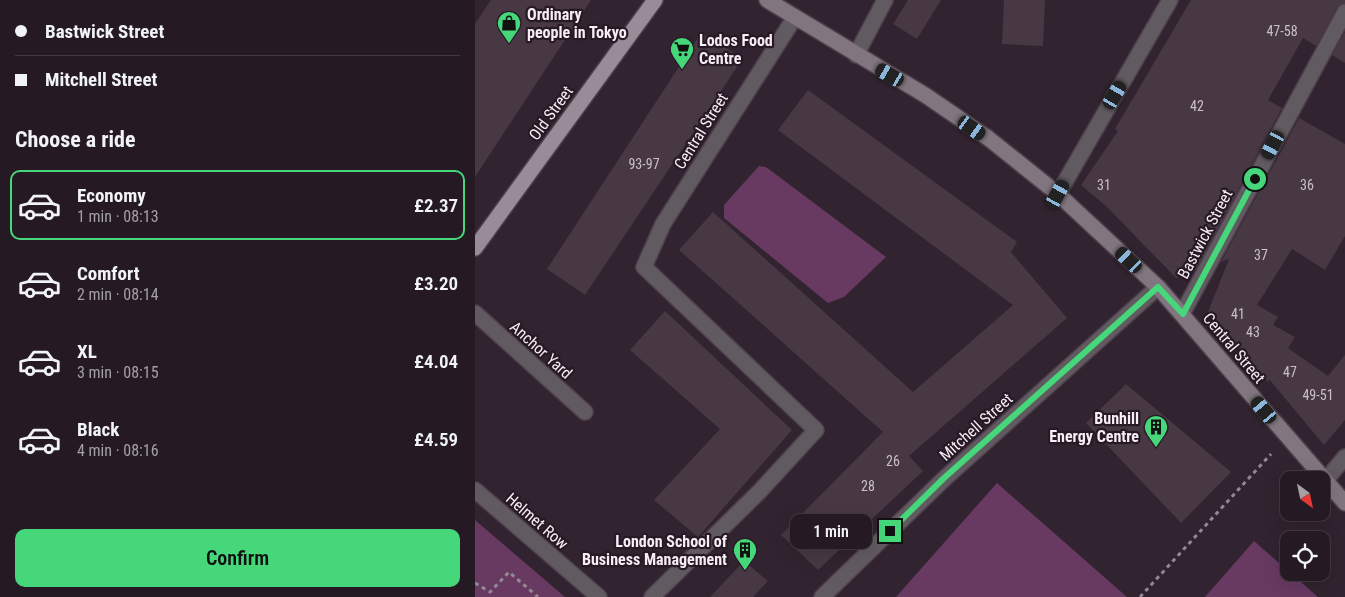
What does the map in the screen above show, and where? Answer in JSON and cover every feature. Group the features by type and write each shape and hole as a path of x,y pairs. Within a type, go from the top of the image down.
{"main road":[{"name":"Old Street","path":"475,248 655,0"}],"street":[{"name":"Central Street","path":"767,0 925,95 987,138 1058,194 1158,287 1316,471"},
{"path":"856,55 885,0"},
{"path":"1058,194 1170,0"},
{"name":"Bastwick Street","path":"1183,314 1345,12"},
{"name":"Central Street","path":"651,597 760,490 817,430 644,267 663,224 795,16"},
{"name":"Mitchell Street","path":"822,597 944,478 1158,287"},
{"name":"Anchor Yard","path":"475,313 585,412"},
{"path":"1330,475 1345,457"},
{"name":"Central Street","path":"1330,486 1345,503"},
{"name":"Helmet Row","path":"475,490 599,597"}],"path":[{"path":"1140,597 1252,473 1288,438"},
{"path":"475,583 490,592 509,572 538,597"}],"shaded area":[{"path":"759,166 766,167 886,257 844,297 828,303 724,218 724,205"},
{"path":"997,483 1127,597 896,597"},
{"path":"475,520 565,597 475,597"},
{"path":"1254,541 1280,564 1280,581 1300,581 1318,597 1205,597"}],"building":[{"path":"491,0 591,0 475,177 475,24"},
{"path":"908,0 941,0 917,39 893,24"},
{"path":"1004,0 1045,0 1043,46 1002,44"},
{"path":"1191,0 1345,0 1345,3 1337,8 1316,46 1303,38 1268,100 1282,108 1195,271 1176,278 1107,207 1081,185 1118,131 1115,129"},
{"path":"1345,32 1345,63 1332,55"},
{"path":"701,33 743,58 585,295 547,269"},
{"path":"808,90 1017,242 1011,252 1067,318 909,456 923,471 818,570 781,535 883,432 679,250 713,212 913,392 1013,305 778,130"},
{"path":"1299,118 1345,144 1345,236 1325,270 1292,249 1257,305 1278,317 1273,325 1295,337 1288,348 1328,376 1345,355 1345,420 1324,445 1269,379 1268,382 1208,312 1229,259 1221,262"},
{"path":"665,311 792,430 698,537 654,500 720,429 630,350"},
{"name":"Bunhill Energy Centre","path":"1126,384 1231,472 1181,523 1086,423"},
{"name":"London School of Business Management","path":"744,561 768,581 753,597 710,597"}],"place":[{"name":"Ordinary people in Tokyo","path":"509,44"},
{"name":"Lodos Food Centre","path":"682,70"},
{"name":"Bunhill Energy Centre","path":"1156,448"},
{"name":"London School of Business Management","path":"745,571"}],"route":[{"path":"890,531 944,478 1158,287 1183,314 1255,179"}]}
